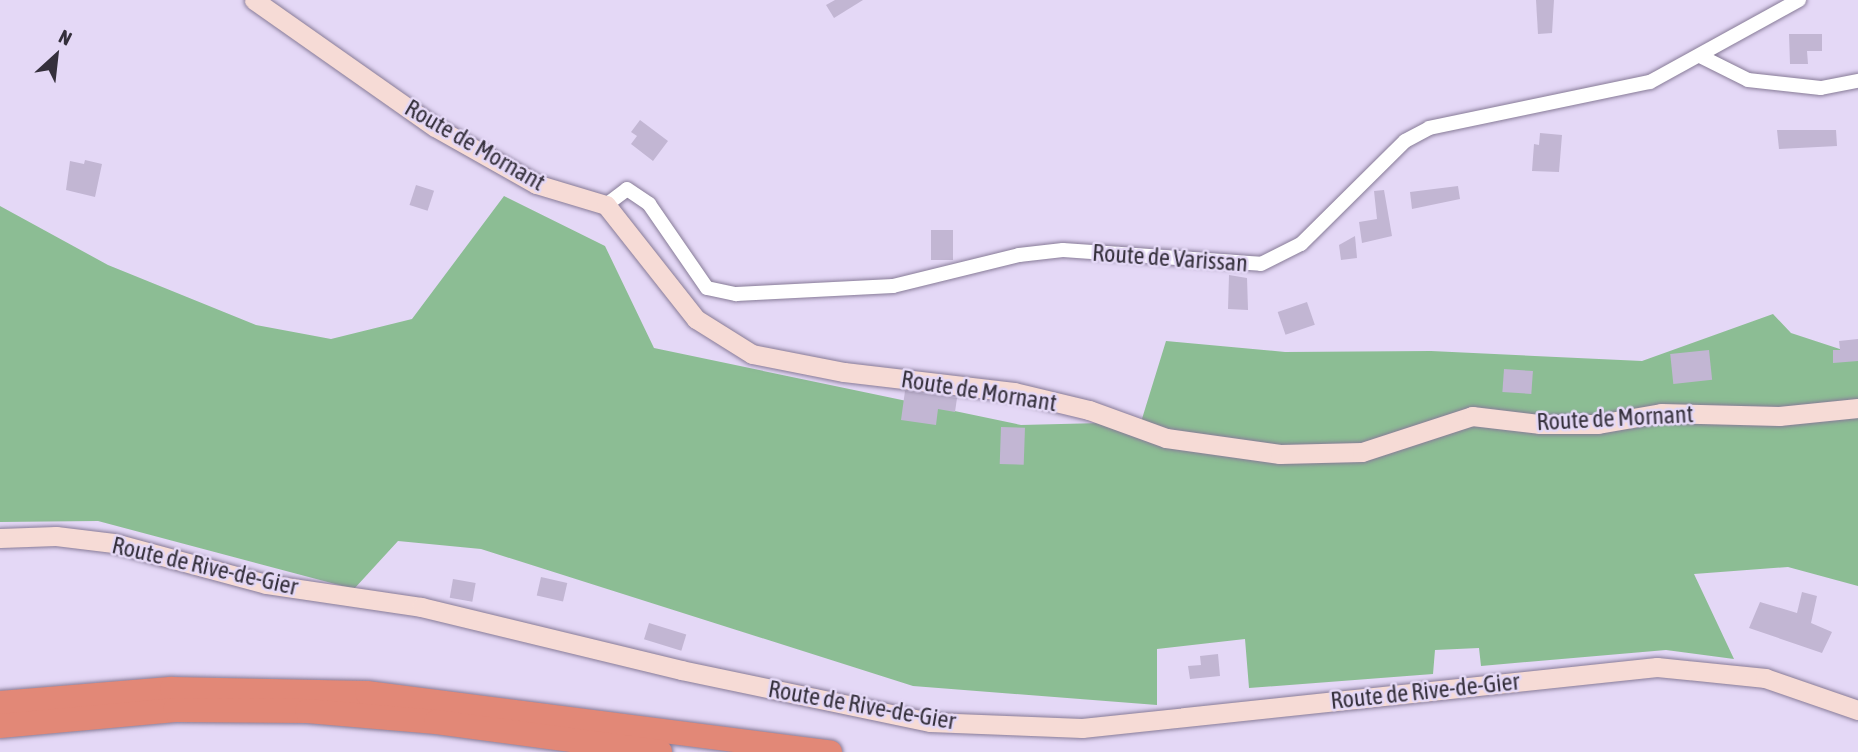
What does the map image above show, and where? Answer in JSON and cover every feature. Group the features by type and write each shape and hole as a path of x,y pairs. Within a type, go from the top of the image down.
{"highway":[{"path":"0,703 172,689 368,693 830,752"},
{"path":"0,726 175,709 307,711 436,722 660,752"}],"main road":[{"name":"Route de Mornant","path":"254,0 435,127 536,184 606,205 696,319 752,355 844,372 1014,392 1089,410 1166,439 1223,449 1280,454 1362,452 1472,416 1539,424 1598,424 1661,413 1779,416 1858,408"},
{"name":"Route de Rive-de-Gier","path":"0,538 56,536 114,543 266,584 421,607 681,670 930,722 1082,728 1657,667 1765,678 1858,710"}],"street":[{"name":"Route de Varissan","path":"606,205 627,189 649,204 707,288 736,294 893,286 1019,255 1063,250 1261,264 1301,244 1405,141 1429,128 1650,82 1702,57 1753,22 1799,0"},
{"path":"1702,57 1748,80 1821,88 1858,81"}],"green space":[{"path":"504,196 605,246 654,348 1021,425 1141,422 1166,341 1285,352 1431,351 1642,361 1773,314 1791,333 1858,355 1858,586 1788,567 1694,574 1734,659 1666,650 1481,666 1479,648 1435,650 1433,674 1249,688 1245,639 1157,649 1157,705 913,686 481,549 398,541 354,589 98,521 0,522 0,206 108,265 256,325 331,339 412,319"}],"building":[{"path":"835,0 863,0 834,18 826,5"},
{"path":"1536,0 1554,0 1552,33 1538,34"},
{"path":"1789,34 1822,34 1822,51 1807,51 1808,64 1790,64"},
{"path":"640,120 668,141 653,161 631,144 637,136 631,132"},
{"path":"1777,130 1836,130 1837,146 1779,149"},
{"path":"1540,133 1562,135 1559,172 1532,171 1534,144 1539,145"},
{"path":"85,160 102,164 95,197 66,190 70,161 84,164"},
{"path":"416,185 434,191 428,211 410,205"},
{"path":"1458,186 1460,199 1412,209 1410,192"},
{"path":"1384,190 1392,236 1362,243 1359,222 1377,219 1374,191"},
{"path":"931,230 953,230 953,260 931,260"},
{"path":"1355,236 1357,258 1341,260 1339,245"},
{"path":"1229,275 1247,278 1248,310 1228,309"},
{"path":"1307,302 1315,325 1286,335 1278,312"},
{"path":"1858,339 1858,361 1833,363 1833,350 1840,350 1839,341"},
{"path":"1709,350 1712,380 1673,384 1670,354"},
{"path":"1504,369 1533,371 1531,394 1502,392"},
{"path":"905,391 957,398 955,412 938,409 936,425 901,420"},
{"path":"1001,427 1025,428 1024,465 1000,464"},
{"path":"541,577 567,583 563,602 537,596"},
{"path":"453,579 476,583 472,602 450,598"},
{"path":"1802,592 1817,596 1811,623 1832,632 1822,653 1749,628 1760,602 1797,613"},
{"path":"649,623 686,634 681,651 644,639"},
{"path":"1218,654 1220,676 1190,679 1188,666 1201,665 1200,656"}]}
